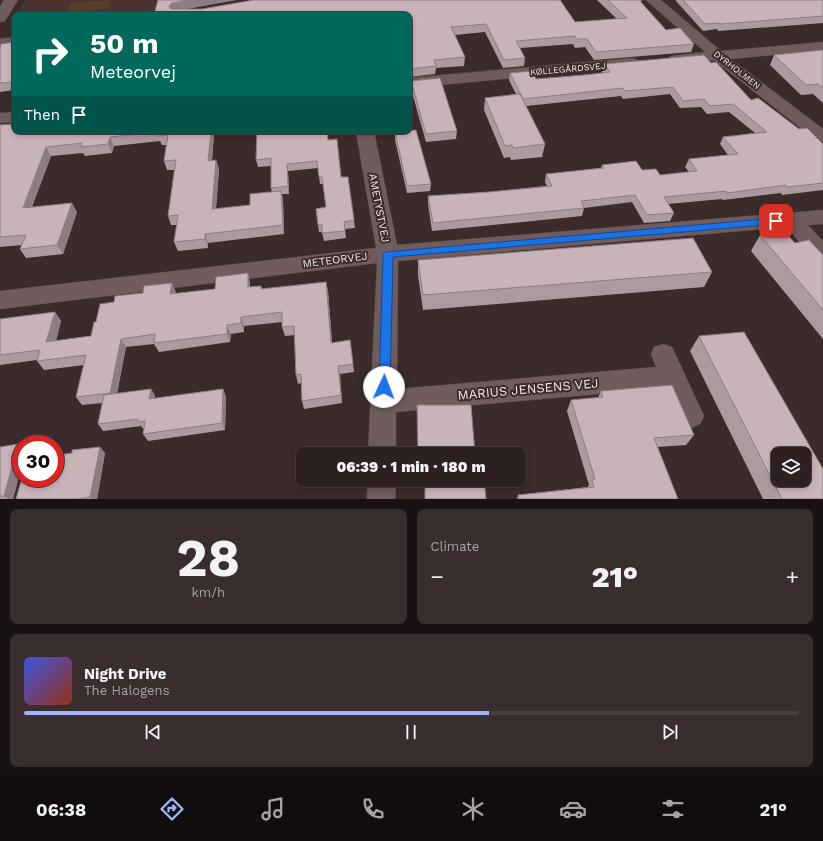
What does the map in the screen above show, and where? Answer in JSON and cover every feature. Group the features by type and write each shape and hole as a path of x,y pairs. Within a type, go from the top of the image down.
{"street":[{"path":"0,18 11,0"},
{"name":"DYRHOLMEN","path":"652,0 718,56 823,137"},
{"path":"0,43 12,41"},
{"path":"663,60 823,46"},
{"name":"KØLLEGÅRDSVEJ","path":"412,83 647,62"},
{"path":"0,118 12,117"},
{"name":"AMETYSTVEJ","path":"366,134 388,254 382,447"},
{"name":"METEORVEJ","path":"0,300 388,254 823,217"},
{"path":"791,220 823,254"},
{"name":"MARIUS JENSENS VEJ","path":"384,402 668,365 692,416"},
{"path":"381,499 382,487"}],"shaded area":[{"path":"25,0 235,0 165,12 19,12"},
{"path":"111,0 108,9 67,12 70,3"}],"building":[{"path":"158,0 188,0 172,3 169,6 171,9 202,9 254,0 560,0 575,22 627,18 608,0 639,0 666,30 680,28 694,44 596,52 587,39 577,39 575,36 516,41 525,58 504,60 486,24 451,27 465,57 434,60 436,66 412,69 412,12 155,12"},
{"path":"683,0 823,0 823,16 705,24"},
{"path":"12,42 12,82 0,83 1,44"},
{"path":"823,50 823,88 818,84 806,85 774,55"},
{"path":"704,55 711,63 716,62 751,100 758,98 799,129 807,128 823,144 823,183 787,187 786,185 727,193 726,191 664,197 674,213 647,215 635,195 581,201 584,208 433,223 428,196 552,186 546,174 604,168 602,165 636,161 642,170 656,169 660,175 697,171 689,159 738,154 723,137 767,132 733,104 710,106 704,99 683,101 673,87 625,91 623,88 523,99 510,73 532,71 536,79 585,75 610,72 604,64"},
{"path":"440,78 457,131 426,134 412,81"},
{"path":"520,94 545,144 513,148 512,145 505,146 485,98"},
{"path":"12,124 12,134 139,134 110,137 108,144 81,147 82,143 46,147 23,208 72,203 57,245 20,249 26,235 0,237 0,125"},
{"path":"412,130 416,130 431,184 407,186 395,134 412,134"},
{"path":"158,134 211,134 208,161 216,160 212,209 250,205 250,194 281,191 283,225 205,234 205,239 174,242 178,215 168,216 176,160 164,161 168,135 158,136"},
{"path":"257,134 327,134 328,140 337,139 341,177 348,177 354,220 344,222 345,231 322,233 322,224 318,225 316,209 326,207 322,177 319,177 317,161 287,164 288,186 271,188 271,158 256,160"},
{"path":"784,231 795,243 809,240 823,255 823,310 760,235"},
{"path":"693,238 712,272 423,295 418,260"},
{"path":"248,273 248,287 261,286 261,289 326,282 331,343 350,340 353,364 338,366 341,395 302,401 301,374 296,375 294,326 282,327 282,312 241,317 241,323 227,325 227,334 154,343 155,334 121,339 110,393 76,397 86,355 37,361 40,350 0,355 0,319 55,312 46,342 91,336 100,304 114,302 115,296 143,293 144,286 172,283 170,294 215,289 216,277"},
{"path":"744,332 810,447 771,447 771,477 699,336"},
{"path":"672,385 694,435 654,438 678,499 519,499 518,495 594,487 592,480 595,479 571,400 603,397 601,391"},
{"path":"151,389 149,399 223,389 222,423 143,434 145,421 138,422 138,419 98,424 104,395"},
{"path":"417,405 471,405 474,447 418,447"},
{"path":"12,445 12,466 4,496 0,496 0,447"},
{"path":"100,447 90,497 77,499 16,499 19,487 64,487 64,454 72,453 72,450"},
{"path":"811,448 823,469 823,499 782,499 776,487 811,487"},
{"path":"425,487 485,487 486,499 425,499"}],"route":[{"path":"384,387 388,254 776,221"}]}
